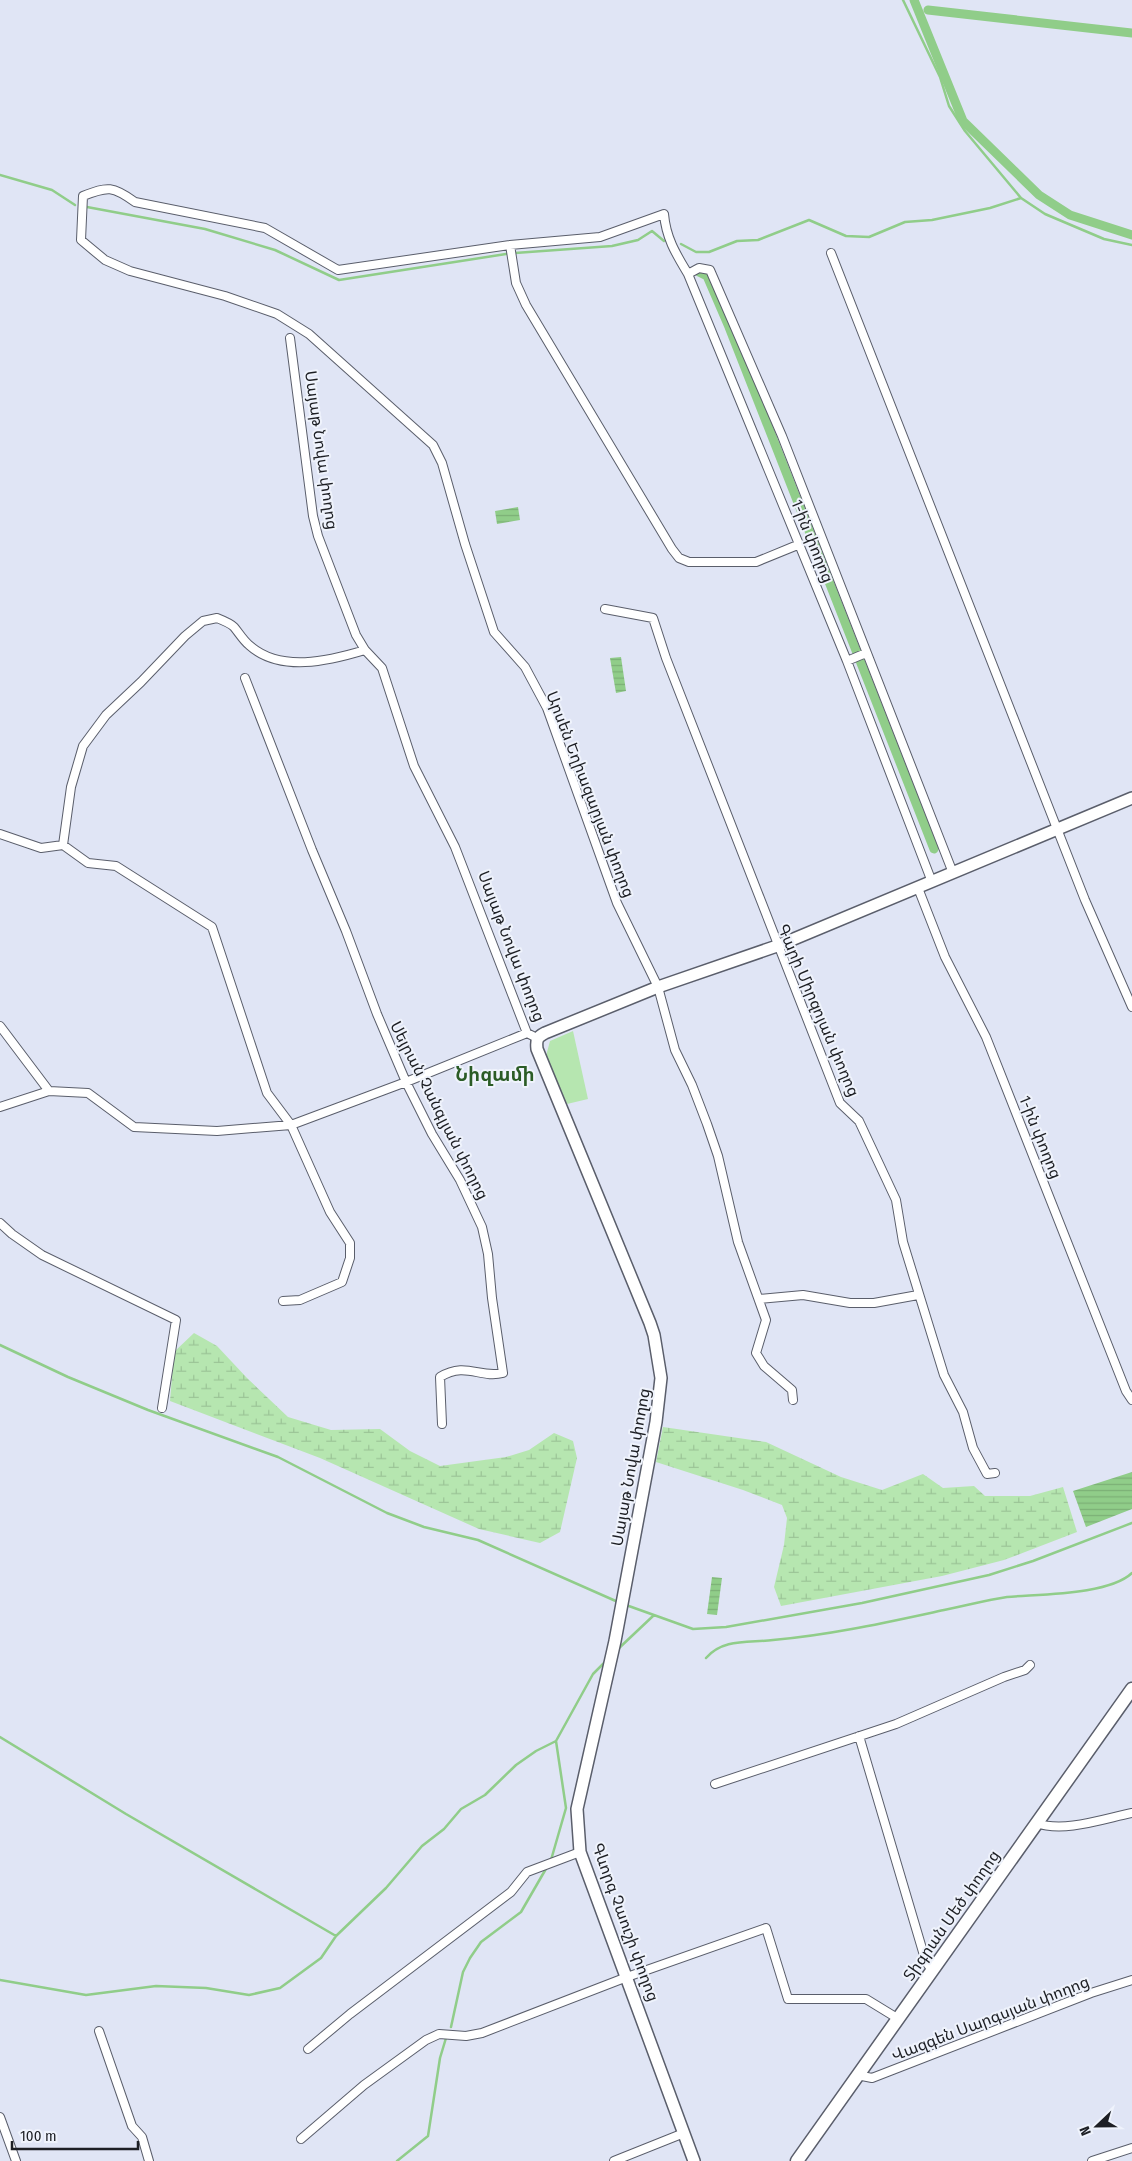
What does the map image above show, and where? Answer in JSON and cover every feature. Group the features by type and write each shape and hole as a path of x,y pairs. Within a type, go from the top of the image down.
{"main road":[{"path":"532,1035 658,987 777,946 1132,798"},
{"name":"Սայաթ Նովա փողոց","path":"532,1035 536,1049 650,1323 661,1378 656,1422 615,1641"},
{"name":"Գևորգ Չաուշի փողոց","path":"615,1641 577,1809 580,1852 694,2161"},
{"name":"Տիգրան Մեծ փողոց","path":"797,2161 1132,1688"}],"street":[{"name":"Արսեն Եղիազարյան փողոց","path":"510,245 338,270 265,228 136,202 118,190 100,189 83,196 81,240 105,260 130,271 225,296 276,314 309,334 433,445 442,463 465,544 494,632 525,667 547,708 617,903 658,987 675,1050 708,1124 718,1156 738,1242 766,1320 756,1353 764,1366 792,1390 793,1400"},
{"name":"1-ին փողոց","path":"510,245 600,237 664,214 665,228 673,250 688,274 800,544 932,882"},
{"path":"510,245 516,283 526,305 672,550 679,558 689,562 756,562 800,544"},
{"path":"831,253 1057,830 1085,900 1132,1007"},
{"path":"688,274 699,268 710,270 782,436 953,873"},
{"name":"Սայաթ Նովա փողոց","path":"290,338 313,516 318,536 356,635 365,650 382,668 414,766 455,847 532,1035"},
{"name":"Գարի Միրզոյան փողոց","path":"605,609 653,618 666,658 777,946 840,1103 859,1121 896,1200 903,1242 944,1376 963,1412 973,1448 987,1474 995,1473"},
{"path":"63,845 71,787 84,746 106,715 185,636 204,621 217,618 233,626 248,645 263,655 289,662 338,658 365,650"},
{"path":"847,661 866,653"},
{"name":"Սեյրան Չանգլյան փողոց","path":"246,678 312,850 406,1082 432,1134 460,1180 482,1227 488,1254 492,1298 503,1373 495,1375 478,1371 452,1370 440,1377 442,1424"},
{"path":"0,834 41,848 63,845 88,863 116,866 212,927 267,1093 291,1125 330,1212 350,1243 350,1258 342,1282 300,1300 283,1302"},
{"name":"1-ին փողոց","path":"918,888 945,957 986,1037 1126,1390 1132,1400"},
{"path":"0,1026 49,1091"},
{"path":"0,1107 49,1091 88,1093 134,1127 217,1131 291,1125 532,1035"},
{"path":"0,1223 42,1255 176,1320 162,1408"},
{"path":"759,1300 803,1296 850,1303 874,1303 918,1295"},
{"path":"715,1784 896,1724 1004,1677 1025,1670 1030,1665"},
{"path":"859,1736 926,1962 932,1970"},
{"path":"1036,1823 1060,1827 1132,1813"},
{"path":"308,2049 350,2014 511,1892 527,1872 580,1852"},
{"path":"301,2138 364,2086 426,2040 440,2034 466,2036 482,2033 627,1977 766,1928 788,1999 866,1999 897,2018"},
{"name":"Վազգեն Սարգսյան փողոց","path":"857,2075 872,2078 1091,1993 1132,1980"},
{"path":"99,2031 132,2126 142,2137 149,2161"},
{"path":"0,2117 16,2161"},
{"path":"614,2161 684,2133"},
{"path":"1092,2161 1132,2148"}],"green space":[{"path":"573,1031 588,1099 567,1104 546,1056 550,1041"},
{"path":"194,1333 217,1346 288,1417 331,1430 380,1429 410,1451 440,1466 506,1457 529,1450 554,1433 573,1441 577,1458 560,1532 540,1543 479,1529 320,1458 170,1401 174,1352"},
{"path":"663,1427 766,1442 841,1477 882,1490 923,1474 943,1488 974,1486 985,1496 1030,1496 1063,1487 1077,1532 1004,1560 942,1576 781,1606 774,1587 784,1545 787,1518 782,1505 743,1490 656,1462"}],"shaded area":[{"path":"518,507 520,520 497,524 495,511"},
{"path":"621,657 626,691 616,693 610,658"},
{"path":"1132,1472 1132,1509 1086,1527 1073,1491"},
{"path":"712,1577 722,1578 717,1615 707,1614"}],"waterway":[{"path":"903,0 940,77 949,106 965,131 1021,198 1045,214 1104,239 1132,245"},
{"path":"914,0 963,121 1039,195 1070,215 1132,235"},
{"path":"928,10 1132,33"},
{"path":"0,175 52,190 75,205"},
{"path":"681,244 696,252 709,252 737,241 758,240 809,220 846,236 869,237 905,222 932,220 990,208 1021,198"},
{"path":"87,207 205,229 275,250 339,280 506,254"},
{"path":"515,253 612,246 638,240 652,231 664,241"},
{"path":"699,272 707,276 729,327 934,849"},
{"path":"0,1345 68,1377 148,1410 278,1457 387,1513 424,1527 478,1540 618,1602"},
{"path":"626,1605 693,1629 726,1627 862,1603 989,1575 1033,1561 1132,1523"},
{"path":"706,1658 720,1647 728,1644 795,1638 838,1631 1007,1597 1055,1594 1091,1589 1107,1586 1132,1573"},
{"path":"617,1650 653,1616"},
{"path":"551,1860 566,1808 556,1741 593,1674 606,1661"},
{"path":"0,1737 126,1814 336,1936"},
{"path":"0,1980 86,1995 156,1986 206,1988 249,1995 280,1988 321,1958 336,1936 386,1888 422,1846 444,1829 461,1809 485,1795 516,1765 536,1751 556,1741"},
{"path":"451,2027 463,1972 470,1958 481,1942 521,1912 547,1867"},
{"path":"397,2161 428,2136 440,2058 446,2038"}],"district":[{"name":"Նիզամի","path":"495,1074"}]}
